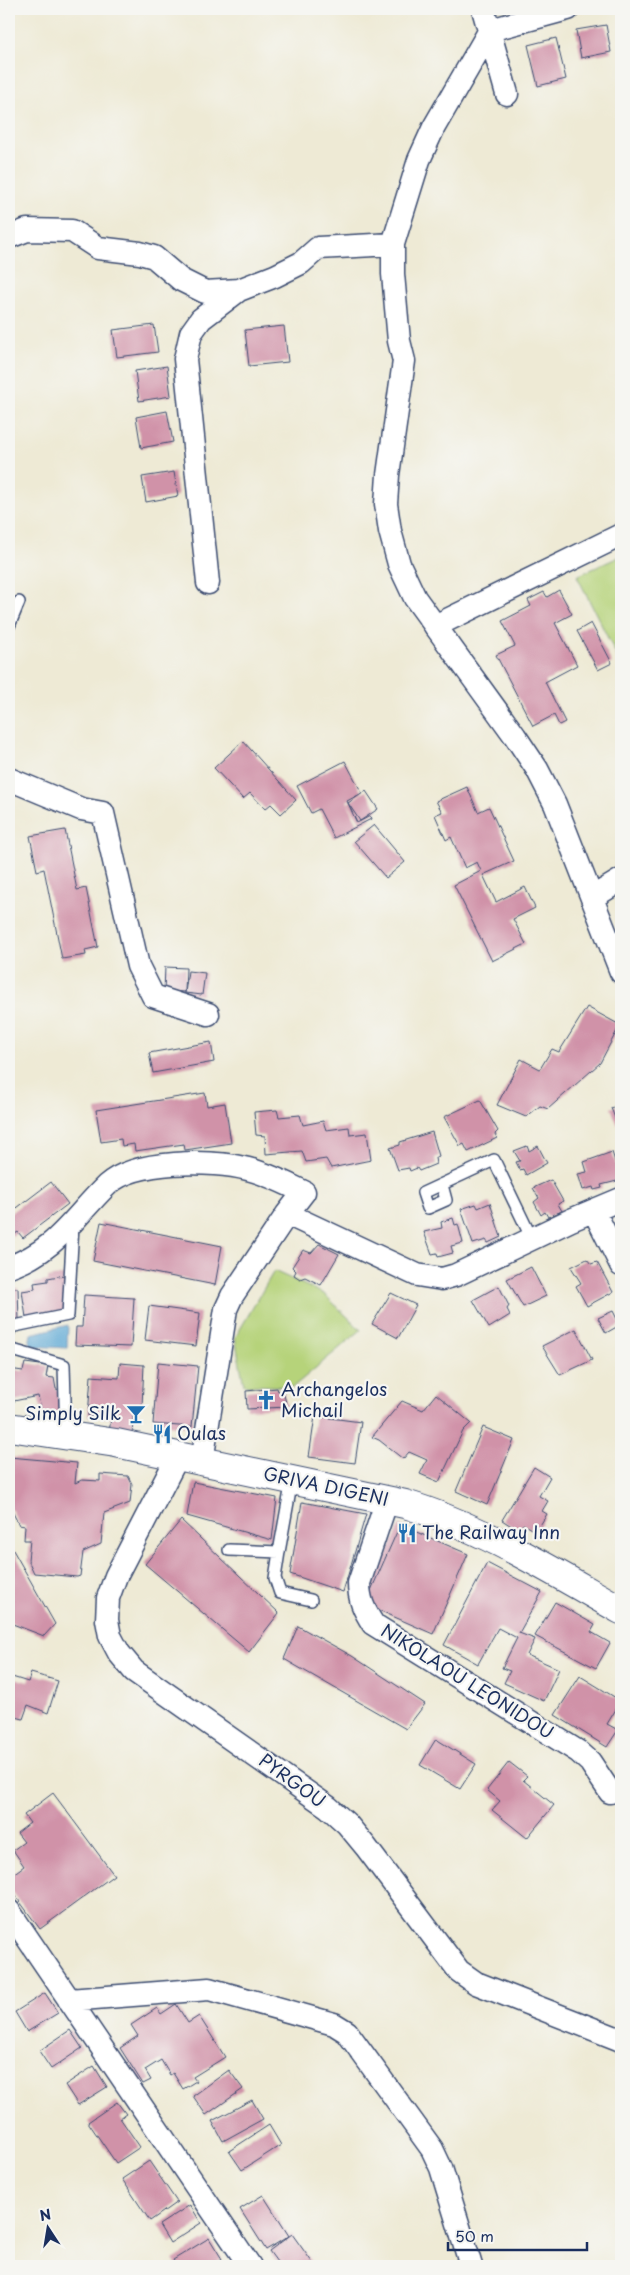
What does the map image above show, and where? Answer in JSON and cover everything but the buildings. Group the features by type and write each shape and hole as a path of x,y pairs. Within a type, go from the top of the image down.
{"main road":[{"name":"GRIVA DIGENI","path":"9,1427 66,1435 190,1459 387,1500 424,1510 472,1529 621,1610"}],"street":[{"path":"486,19 568,9"},
{"path":"486,19 507,94"},
{"path":"486,19 419,160 393,244 393,274 399,341 404,362 388,474 386,504 390,531 399,564 415,598 515,736 537,769 555,804 621,972"},
{"path":"9,237 27,230 72,231 98,248 140,253 154,257 181,280 205,292 239,290"},
{"path":"208,583 185,359 191,333 201,319 239,290 275,276 301,263 318,248 393,244"},
{"path":"434,626 621,535"},
{"path":"9,779 81,809 103,813 138,966 154,996 208,1014"},
{"path":"593,897 621,880"},
{"name":"PYRGOU","path":"73,1223 108,1184 120,1176 157,1166 191,1164 246,1168 273,1176 304,1192 232,1296 226,1309 190,1459 116,1576 108,1598 107,1620 110,1636 119,1653 134,1671 302,1787 334,1813 366,1847 459,1972 476,1983 621,2040"},
{"path":"287,1214 417,1275 442,1279 456,1275 621,1200"},
{"path":"594,1211 621,1265"},
{"path":"9,1267 26,1262 45,1250 73,1223"},
{"name":"NIKOLAOU LEONIDOU","path":"387,1500 359,1583 359,1596 364,1610 374,1624 579,1752 590,1762 610,1792"},
{"path":"9,1912 250,2266"},
{"path":"69,2000 209,1989 334,2024 347,2032 432,2149 441,2168 471,2266"}],"lane":[{"path":"9,626 19,602"},
{"path":"442,1185 494,1160 532,1239"},
{"path":"9,1332 10,1327 68,1315 73,1223"},
{"path":"9,1349 64,1365 66,1435"},
{"path":"292,1480 274,1578 280,1593 311,1600"},
{"path":"229,1550 279,1552"}],"green space":[{"path":"621,556 621,664 577,576"},
{"path":"274,1271 324,1294 361,1330 293,1387 244,1385 235,1338"}],"water":[{"path":"68,1325 67,1348 29,1346 31,1334"}],"place":[{"name":"Archangelos Michail","path":"266,1400"},
{"name":"Simply Silk","path":"136,1414"},
{"name":"Oulas","path":"162,1434"},
{"name":"The Railway Inn","path":"407,1533"}]}
